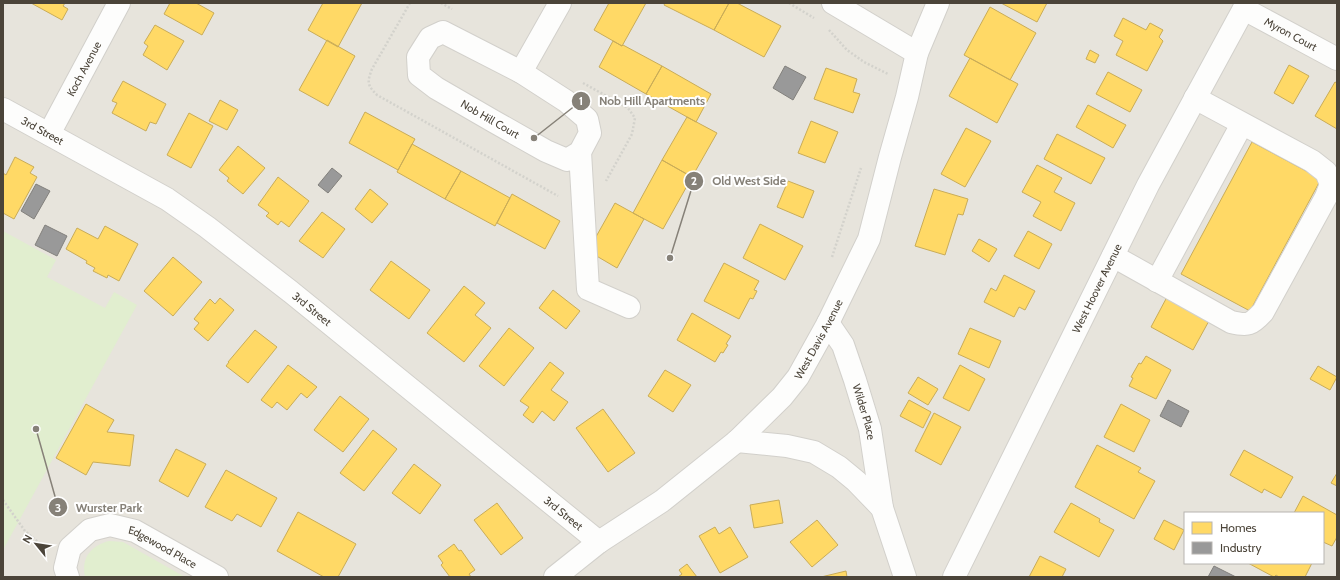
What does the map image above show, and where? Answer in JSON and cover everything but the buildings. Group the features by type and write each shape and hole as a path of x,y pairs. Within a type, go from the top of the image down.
{"street":[{"name":"Koch Avenue","path":"49,134 119,3"},
{"path":"521,72 560,3"},
{"path":"833,3 909,48"},
{"name":"West Davis Avenue","path":"555,577 599,542 662,501 737,441 782,397 798,377 828,323 868,239 907,97 909,48 938,3"},
{"name":"Myron Court","path":"1245,6 1337,59"},
{"name":"West Hoover Avenue","path":"954,577 1148,185 1245,6"},
{"name":"Nob Hill Court","path":"443,32 521,72 566,101 587,119 590,133 580,152 567,160 546,151 436,88 419,76 418,57 430,38 443,32"},
{"path":"1113,256 1231,322 1243,325 1254,322 1263,312 1326,197 1331,184 1326,172 1312,161 1195,98"},
{"name":"3rd Street","path":"3,109 167,199 207,227 291,292 599,542"},
{"path":"1157,281 1242,124"},
{"path":"580,152 588,288 629,307"},
{"name":"Wilder Place","path":"828,323 843,346 856,380 870,429 882,508 905,577"},
{"name":"Wilder Place","path":"737,441 787,446 814,452 839,466 882,508"},
{"name":"Edgewood Place","path":"68,567 70,548 90,530 110,525 134,531 218,577"}],"path":[{"path":"441,3 454,10"},
{"path":"789,3 818,20"},
{"path":"827,27 847,50 864,62 890,75 909,48"},
{"path":"830,261 862,165"},
{"path":"3,500 25,531 68,567"}],"shaded area":[{"path":"3,3 1337,3 1337,577 3,577"}],"green space":[{"path":"3,231 56,260 47,277 105,308 114,292 137,305 3,550"},
{"path":"109,541 123,542 185,577 85,577 84,570 86,558 89,553 97,546"}],"place":[{"name":"Nob Hill Apartments","path":"534,138"},
{"name":"Old West Side","path":"670,258"},
{"name":"Wurster Park","path":"36,429"}]}
